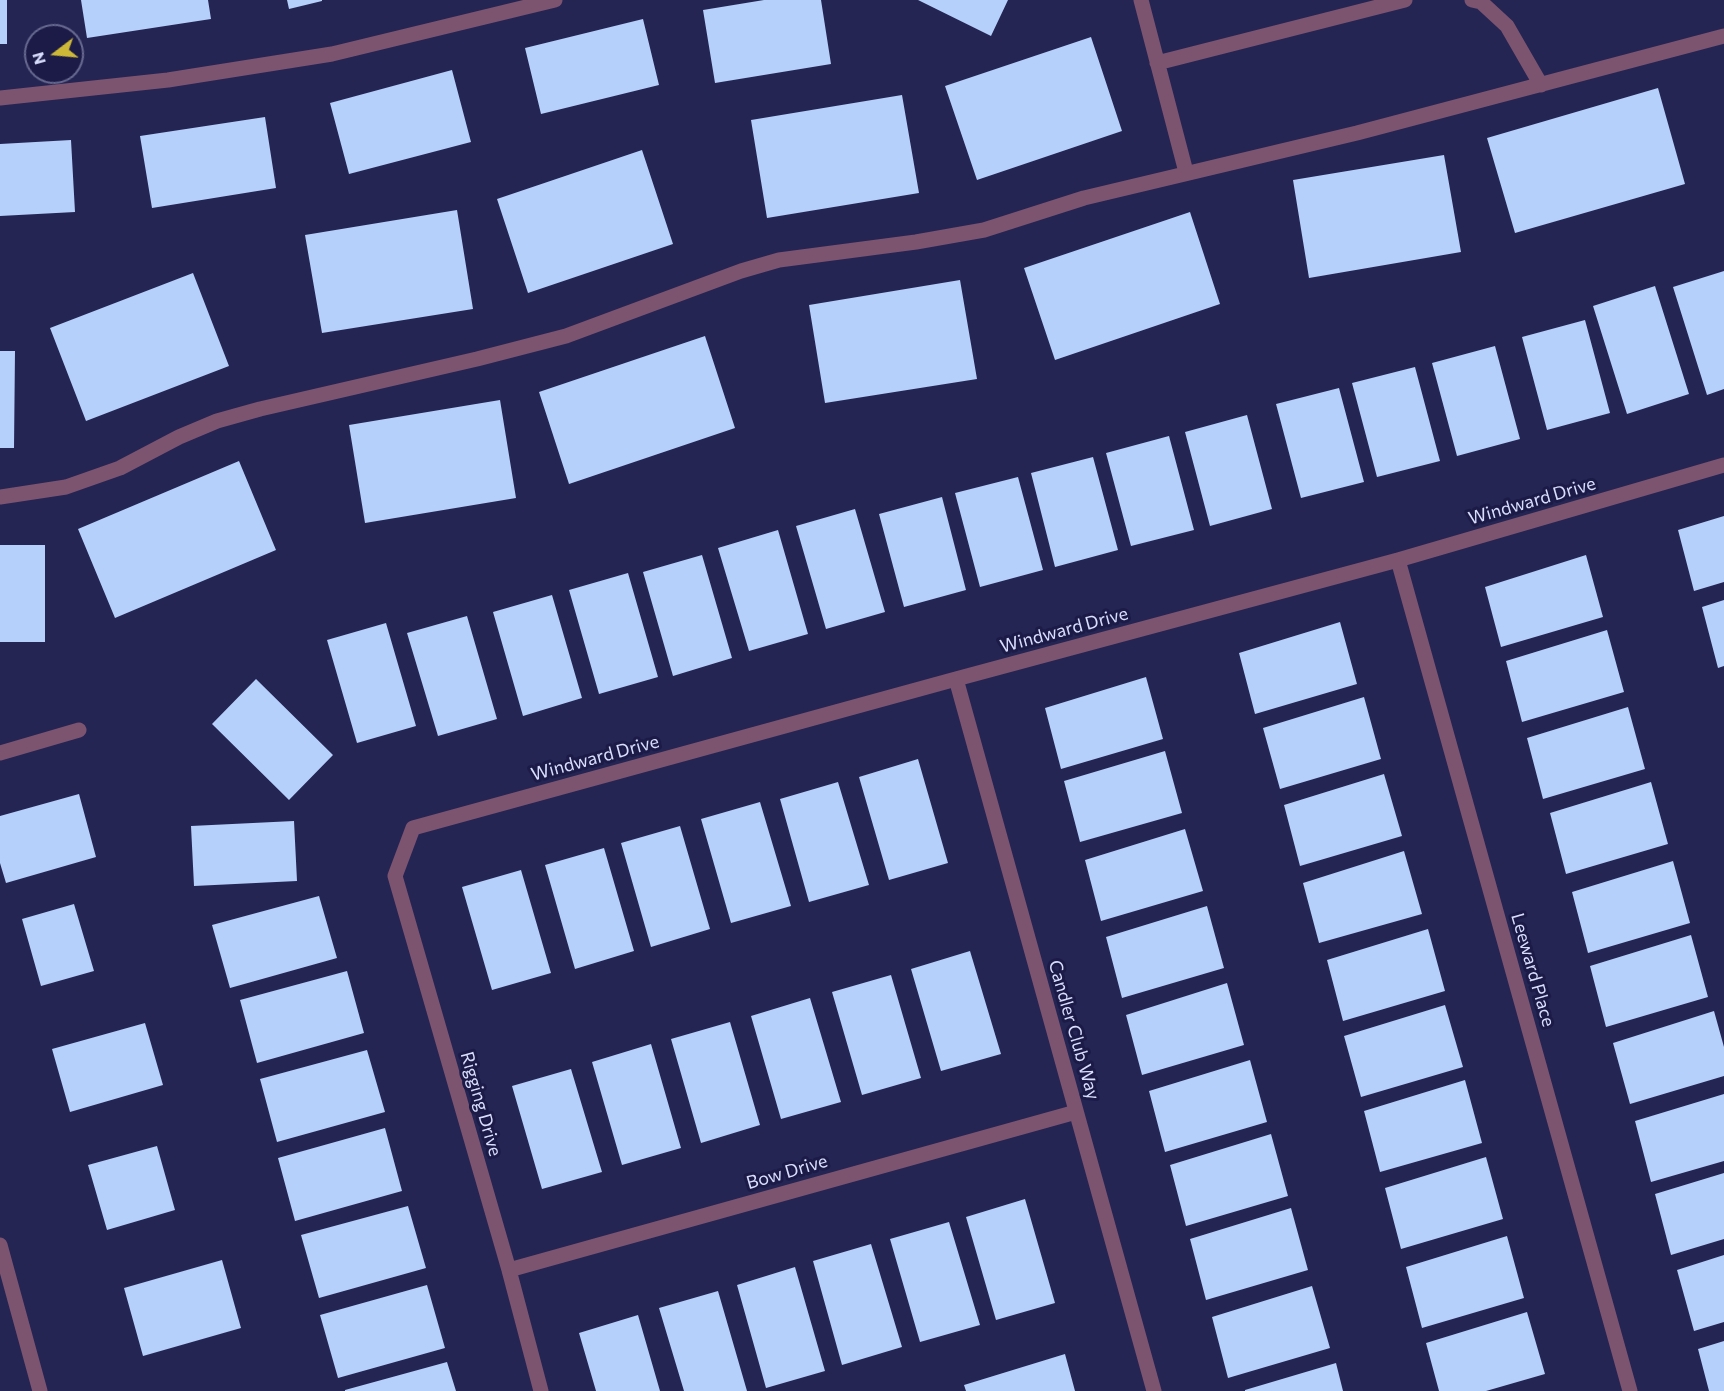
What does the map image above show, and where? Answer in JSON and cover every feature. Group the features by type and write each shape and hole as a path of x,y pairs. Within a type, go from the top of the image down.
{"street":[{"path":"0,98 168,80 332,54 555,0"},
{"path":"1141,0 1186,172"},
{"path":"1157,63 1405,0"},
{"path":"1472,0 1481,2 1507,26 1541,85"},
{"path":"0,497 66,487 120,468 179,437 217,421 566,336 741,271 779,260 984,231 1084,198 1357,133 1724,36"},
{"name":"Windward Drive","path":"412,828 1398,560 1724,465"},
{"name":"Leeward Place","path":"1398,560 1630,1391"},
{"name":"Candler Club Way","path":"956,679 1154,1391"},
{"path":"0,753 79,730"},
{"name":"Rigging Drive","path":"412,828 396,876 509,1270 541,1391"},
{"name":"Bow Drive","path":"509,1270 1076,1112"},
{"path":"0,1245 40,1391"}],"building":[{"path":"0,0 7,0 7,44 0,44"},
{"path":"81,0 208,0 211,19 87,38"},
{"path":"287,0 322,0 322,1 289,9"},
{"path":"764,0 821,0 831,64 715,83 703,10"},
{"path":"918,0 1008,0 991,36"},
{"path":"643,19 659,85 541,114 525,48"},
{"path":"1091,37 1122,131 977,180 945,86"},
{"path":"452,70 471,142 349,174 330,103"},
{"path":"1658,88 1685,184 1515,233 1487,138"},
{"path":"902,95 919,193 767,218 751,120"},
{"path":"265,117 276,188 152,208 140,136"},
{"path":"71,140 75,212 0,216 0,144"},
{"path":"642,150 673,244 528,293 497,199"},
{"path":"1444,155 1461,252 1309,278 1293,180"},
{"path":"457,210 473,309 322,333 305,235"},
{"path":"1190,212 1220,304 1055,360 1024,268"},
{"path":"1724,271 1724,389 1707,395 1673,287"},
{"path":"193,273 229,366 86,421 50,328"},
{"path":"960,280 977,379 825,403 809,305"},
{"path":"1655,286 1689,394 1627,414 1593,306"},
{"path":"1585,320 1610,413 1547,430 1522,337"},
{"path":"705,336 735,428 569,484 539,392"},
{"path":"1495,346 1520,439 1457,456 1432,363"},
{"path":"0,351 15,351 14,448 0,448"},
{"path":"1415,367 1440,461 1377,477 1352,383"},
{"path":"1339,388 1364,482 1301,498 1276,404"},
{"path":"500,400 516,498 365,523 349,425"},
{"path":"1247,415 1272,509 1210,526 1185,432"},
{"path":"1169,436 1194,530 1131,546 1106,453"},
{"path":"1093,457 1118,550 1055,567 1031,473"},
{"path":"239,461 276,550 115,618 78,529"},
{"path":"1018,477 1043,570 980,587 955,493"},
{"path":"942,497 966,590 904,607 879,514"},
{"path":"855,509 885,612 826,629 796,526"},
{"path":"1724,516 1724,582 1694,591 1678,530"},
{"path":"778,530 808,634 749,651 718,548"},
{"path":"0,545 45,545 45,642 0,642"},
{"path":"702,555 732,658 673,676 643,572"},
{"path":"1586,555 1603,617 1501,647 1485,587"},
{"path":"628,573 658,677 599,694 569,590"},
{"path":"552,595 582,698 523,716 493,612"},
{"path":"1724,600 1724,666 1718,668 1702,607"},
{"path":"467,616 497,719 438,736 407,633"},
{"path":"1340,622 1357,684 1255,714 1239,653"},
{"path":"386,623 416,726 357,743 327,640"},
{"path":"1607,630 1624,692 1522,722 1506,661"},
{"path":"1146,677 1163,739 1061,769 1045,708"},
{"path":"256,679 333,755 289,800 212,724"},
{"path":"1364,697 1381,759 1280,789 1263,728"},
{"path":"1628,707 1645,769 1543,799 1527,738"},
{"path":"1165,751 1182,813 1080,842 1064,781"},
{"path":"918,759 948,863 889,880 859,777"},
{"path":"1384,774 1402,836 1300,866 1284,805"},
{"path":"838,782 869,885 809,902 780,799"},
{"path":"1651,782 1668,844 1566,874 1550,813"},
{"path":"79,794 96,857 6,883 0,863 0,816"},
{"path":"760,802 791,906 731,923 701,819"},
{"path":"294,821 297,881 194,886 191,826"},
{"path":"680,826 710,929 651,947 621,843"},
{"path":"1185,829 1203,891 1101,921 1085,860"},
{"path":"604,848 634,951 575,969 545,865"},
{"path":"1404,851 1422,914 1319,943 1303,883"},
{"path":"1673,861 1690,923 1588,953 1572,892"},
{"path":"521,870 551,973 492,990 462,887"},
{"path":"319,896 337,958 230,988 212,925"},
{"path":"74,904 94,971 41,986 22,919"},
{"path":"1207,906 1224,968 1122,998 1106,937"},
{"path":"1428,929 1445,991 1343,1021 1327,960"},
{"path":"1691,935 1708,997 1606,1027 1590,966"},
{"path":"970,951 1001,1054 941,1071 911,969"},
{"path":"347,971 364,1033 257,1063 240,1000"},
{"path":"891,975 921,1078 862,1095 832,992"},
{"path":"1227,983 1244,1045 1142,1075 1126,1015"},
{"path":"810,998 841,1102 781,1119 751,1016"},
{"path":"1445,1005 1463,1067 1361,1097 1344,1036"},
{"path":"1714,1011 1724,1047 1724,1076 1630,1104 1613,1043"},
{"path":"730,1022 760,1125 701,1143 671,1039"},
{"path":"145,1023 163,1085 70,1112 52,1049"},
{"path":"651,1044 681,1148 622,1165 592,1062"},
{"path":"367,1050 385,1112 277,1142 260,1079"},
{"path":"1250,1060 1267,1122 1165,1152 1149,1091"},
{"path":"571,1069 602,1172 542,1189 512,1086"},
{"path":"1465,1080 1482,1143 1380,1172 1364,1111"},
{"path":"1724,1094 1724,1161 1651,1182 1635,1121"},
{"path":"385,1128 402,1191 295,1221 278,1158"},
{"path":"1271,1134 1288,1196 1186,1226 1170,1165"},
{"path":"157,1146 175,1210 107,1230 88,1165"},
{"path":"1486,1157 1503,1219 1401,1249 1385,1188"},
{"path":"1724,1173 1724,1239 1671,1255 1655,1194"},
{"path":"1025,1199 1055,1303 996,1320 966,1217"},
{"path":"408,1206 426,1268 319,1298 301,1235"},
{"path":"1291,1208 1308,1270 1206,1300 1190,1239"},
{"path":"949,1222 980,1325 920,1342 890,1239"},
{"path":"1507,1236 1524,1298 1422,1328 1406,1267"},
{"path":"871,1244 902,1347 842,1365 813,1261"},
{"path":"1724,1255 1724,1322 1694,1331 1677,1270"},
{"path":"222,1260 241,1328 143,1356 124,1288"},
{"path":"795,1267 825,1371 766,1388 737,1285"},
{"path":"427,1285 445,1348 338,1378 320,1315"},
{"path":"1312,1286 1330,1348 1228,1378 1212,1317"},
{"path":"718,1291 747,1391 684,1391 659,1308"},
{"path":"1527,1312 1545,1374 1486,1391 1439,1391 1426,1343"},
{"path":"638,1315 660,1391 596,1391 579,1333"},
{"path":"1724,1341 1724,1391 1709,1391 1698,1349"},
{"path":"1065,1354 1075,1391 966,1391 964,1385"},
{"path":"447,1362 456,1391 345,1391 345,1390"},
{"path":"1336,1363 1343,1391 1245,1391 1245,1390"}]}
